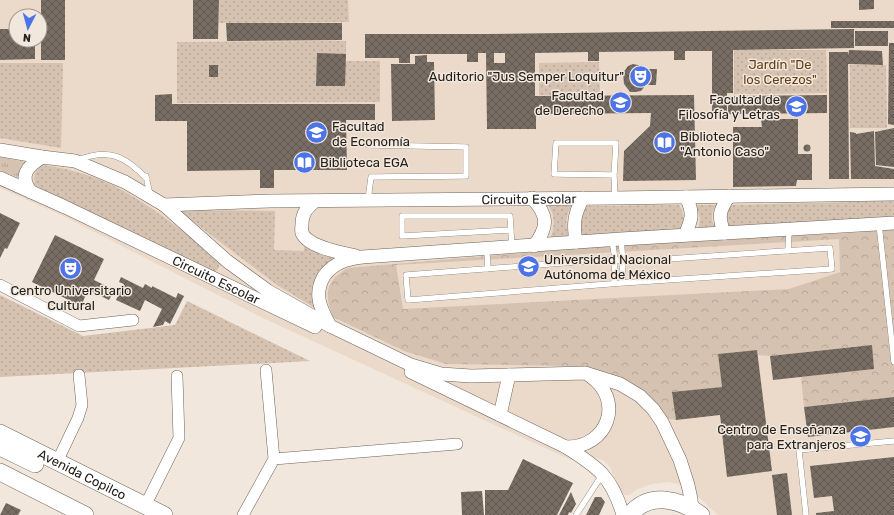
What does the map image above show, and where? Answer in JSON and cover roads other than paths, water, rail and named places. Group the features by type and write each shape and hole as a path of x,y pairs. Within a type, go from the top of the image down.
{"main road":[{"name":"Avenida Copilco","path":"0,433 57,462 141,510"},
{"name":"Avenida Copilco","path":"0,447 141,510 164,515"},
{"path":"0,472 85,515"},
{"path":"630,515 640,506 656,500 674,501 695,513"}],"street":[{"name":"Circuito Escolar","path":"0,150 76,161 125,182 164,205 227,262 268,291 330,326 410,365 441,374 470,376 585,373 620,384 640,396 653,409 662,422 680,460 695,513"},
{"path":"31,192 26,183 26,172 31,164 42,157"},
{"name":"Circuito Escolar","path":"0,178 66,207 566,447 594,465 603,473 615,495 623,515"},
{"name":"Circuito Escolar","path":"164,205 368,200 894,194"},
{"path":"724,233 720,221 720,214 728,196"},
{"path":"685,235 691,222 692,214 691,205 686,197"},
{"path":"532,198 544,213 546,220 542,235 534,246"},
{"path":"576,242 573,227 578,207 583,198"},
{"path":"315,201 304,211 302,219 302,232 306,238 327,249 362,257"},
{"path":"330,326 323,312 319,299 319,286 333,266 345,260 362,257 512,249 617,239 894,223"},
{"path":"217,280 223,275 227,262"},
{"path":"0,284 78,326 134,320"},
{"path":"243,515 274,459 266,370"},
{"path":"566,447 574,447 589,443 601,432 607,421 609,408 604,389 596,379 585,373"},
{"path":"57,462 78,418 82,405 79,375"},
{"path":"500,415 509,375"},
{"path":"141,510 179,438 177,376"},
{"path":"274,459 456,444"}],"lane":[{"path":"614,175 554,174 556,142 616,143 614,175 615,198"},
{"path":"368,145 466,147 466,176 370,177 368,200"},
{"path":"76,161 99,154 121,157 135,166 147,179"},
{"path":"145,172 151,198"},
{"path":"511,230 402,236 402,216 510,216 511,230 512,249"},
{"path":"878,224 894,362"},
{"path":"788,229 788,251"},
{"path":"617,239 623,262 622,283"},
{"path":"614,284 614,258 617,239"},
{"path":"830,248 832,269 622,283 408,300 406,275 614,258 623,262 830,248"},
{"path":"487,254 488,269"},
{"path":"806,515 799,450 894,441"},
{"path":"576,515 603,473"}],"place":[{"name":"Auditorio \"Jus Semper Loquitur\"","path":"640,76"},
{"name":"Facultad de Derecho","path":"620,102"},
{"name":"Facultad de Filosofía y Letras","path":"796,106"},
{"name":"Facultad de Economía","path":"316,133"},
{"name":"Biblioteca \"Antonio Caso\"","path":"664,143"},
{"name":"Biblioteca EGA","path":"304,162"},
{"name":"Universidad Nacional Autónoma de México","path":"528,266"},
{"name":"Centro Universitario Cultural","path":"71,268"},
{"name":"Centro de Enseñanza para Extranjeros","path":"861,436"}],"park label":[{"name":"Jardín \"De los Cerezos\"","path":"780,72"}]}
